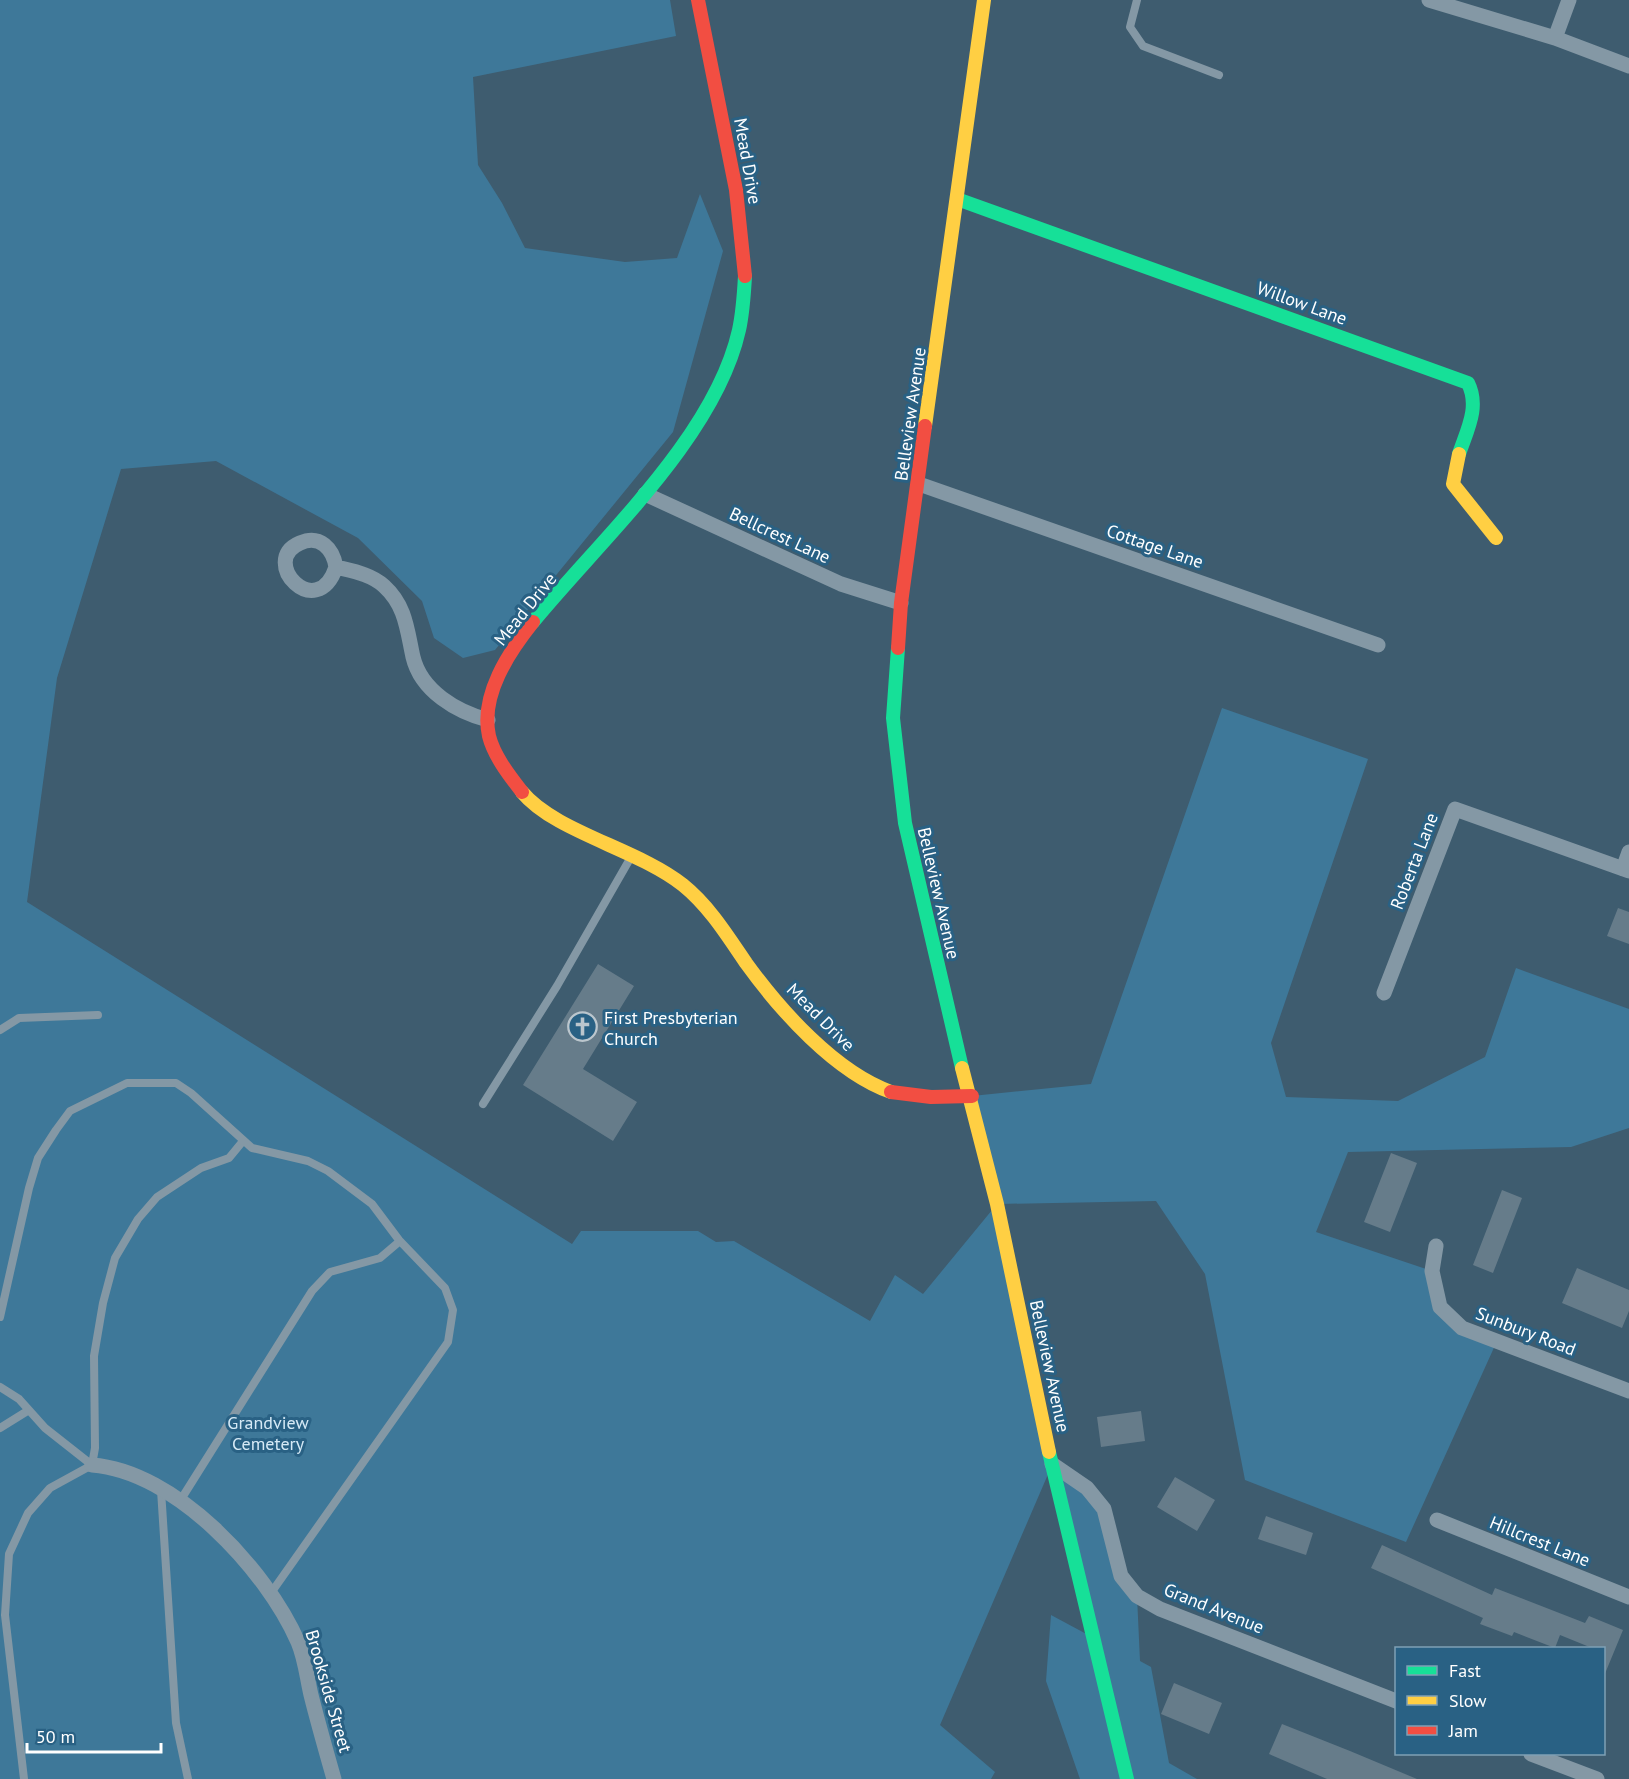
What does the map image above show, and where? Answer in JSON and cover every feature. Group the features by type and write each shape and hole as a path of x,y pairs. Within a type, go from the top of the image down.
{"street":[{"name":"Mead Drive","path":"698,0 729,147 739,213 744,265 743,303 739,332 725,368 704,408 645,494 519,639 496,682 488,720 488,735 498,757 516,785 531,802 682,884 702,903 757,978 844,1066 865,1081 914,1098 972,1096"},
{"name":"Belleview Avenue","path":"984,0 901,603 893,718 897,769 905,823 941,985 972,1096 998,1204 1052,1464 1127,1779"},
{"path":"1429,0 1555,38 1629,66"},
{"path":"1555,38 1569,0"},
{"name":"Willow Lane","path":"957,199 1468,383 1474,390 1474,408 1455,465 1453,484 1496,538"},
{"name":"Cottage Lane","path":"919,484 1378,645"},
{"name":"Bellcrest Lane","path":"645,494 841,584 901,603"},
{"path":"336,567 367,576 383,585 396,600 404,616 411,638 413,657 426,684 455,707 471,716 488,720"},
{"name":"Roberta Lane","path":"1384,993 1455,809 1626,870"},
{"path":"1626,870 1629,852"},
{"name":"Sunbury Road","path":"1436,1245 1432,1270 1440,1306 1462,1328 1629,1391"},
{"name":"Grand Avenue","path":"1052,1464 1087,1488 1104,1509 1121,1576 1137,1596 1160,1609 1395,1701"},
{"name":"Brookside Street","path":"92,1465 113,1466 180,1501 232,1547 271,1593 298,1644 334,1779"},
{"name":"Hillcrest Lane","path":"1437,1520 1629,1597"},
{"path":"1534,1755 1597,1779"}],"lane":[{"path":"1137,0 1130,27 1143,46 1219,75"},
{"path":"483,1104 557,986 632,856"},
{"path":"0,1030 19,1018 98,1015"},
{"path":"0,1317 38,1158 70,1111 127,1083 176,1083 191,1093 252,1148 308,1161 328,1171 372,1204 400,1241 445,1288 453,1311 448,1342 271,1593"},
{"path":"92,1465 95,1448 94,1356 103,1303 115,1258 138,1219 157,1197 201,1168 229,1158 243,1141"},
{"path":"180,1501 312,1291 330,1272 380,1258 400,1241"},
{"path":"0,1387 19,1399 45,1428 92,1465"},
{"path":"0,1428 29,1410"},
{"path":"24,1779 5,1615 9,1554 28,1513 50,1488 92,1465"},
{"path":"161,1490 176,1723 188,1779"}],"green space":[{"name":"Grandview Cemetery","path":"0,0 670,0 676,36 473,77 478,165 502,203 525,248 625,262 677,258 700,194 723,251 673,432 495,650 463,658 434,638 422,601 358,538 216,461 121,469 57,678 27,902 572,1244 581,1231 698,1231 716,1242 734,1241 870,1321 895,1275 923,1294 997,1204 972,1096 1091,1084 1222,708 1368,759 1271,1043 1286,1097 1398,1101 1485,1057 1516,968 1629,1009 1629,1128 1571,1147 1348,1152 1316,1232 1432,1271 1440,1307 1497,1341 1406,1542 1245,1480 1205,1274 1156,1201 998,1204 1052,1464 1104,1509 1121,1575 1137,1596 1140,1661 1151,1667 1169,1763 1197,1779 1080,1779 1046,1681 1051,1615 1092,1637 1052,1465 940,1725 995,1772 991,1779 0,1779"}],"building":[{"path":"1618,908 1629,912 1629,944 1607,936"},
{"name":"First Presbyterian Church","path":"598,964 634,986 583,1069 637,1102 613,1141 523,1085"},
{"path":"1391,1153 1417,1163 1390,1232 1364,1222"},
{"path":"1502,1190 1522,1198 1493,1273 1473,1265"},
{"path":"1577,1268 1629,1290 1629,1311 1622,1328 1562,1303"},
{"path":"1141,1411 1145,1441 1101,1447 1097,1417"},
{"path":"1175,1477 1215,1500 1197,1531 1157,1507"},
{"path":"1266,1516 1313,1533 1306,1555 1258,1539"},
{"path":"1382,1545 1492,1595 1495,1588 1585,1623 1589,1616 1623,1630 1605,1674 1605,1647 1590,1647 1560,1635 1555,1647 1514,1632 1512,1636 1480,1624 1483,1618 1371,1568"},
{"path":"1174,1683 1222,1703 1209,1734 1161,1714"},
{"path":"1282,1724 1417,1779 1327,1779 1269,1754"}],"traffic: fast":[{"path":"957,199 1468,383 1473,410 1459,454"},
{"path":"533,622 652,485 681,448 706,409 726,370 739,330 745,276"},
{"path":"898,648 893,718 905,823 962,1068"},
{"path":"1049,1452 1127,1779"}],"traffic: slow":[{"path":"925,426 984,0"},
{"path":"1459,454 1453,484 1496,538"},
{"path":"522,792 555,818 644,861 683,885 709,912 775,1000 810,1038 849,1070 891,1092"},
{"path":"962,1068 997,1204 1049,1452"}],"traffic: jam":[{"path":"698,0 736,190 745,276"},
{"path":"898,648 901,603 925,426"},
{"path":"522,792 494,751 487,721 489,705 499,675 506,660 533,622"},
{"path":"891,1092 931,1097 972,1096"}],"place":[{"name":"First Presbyterian Church","path":"583,1027"}]}
